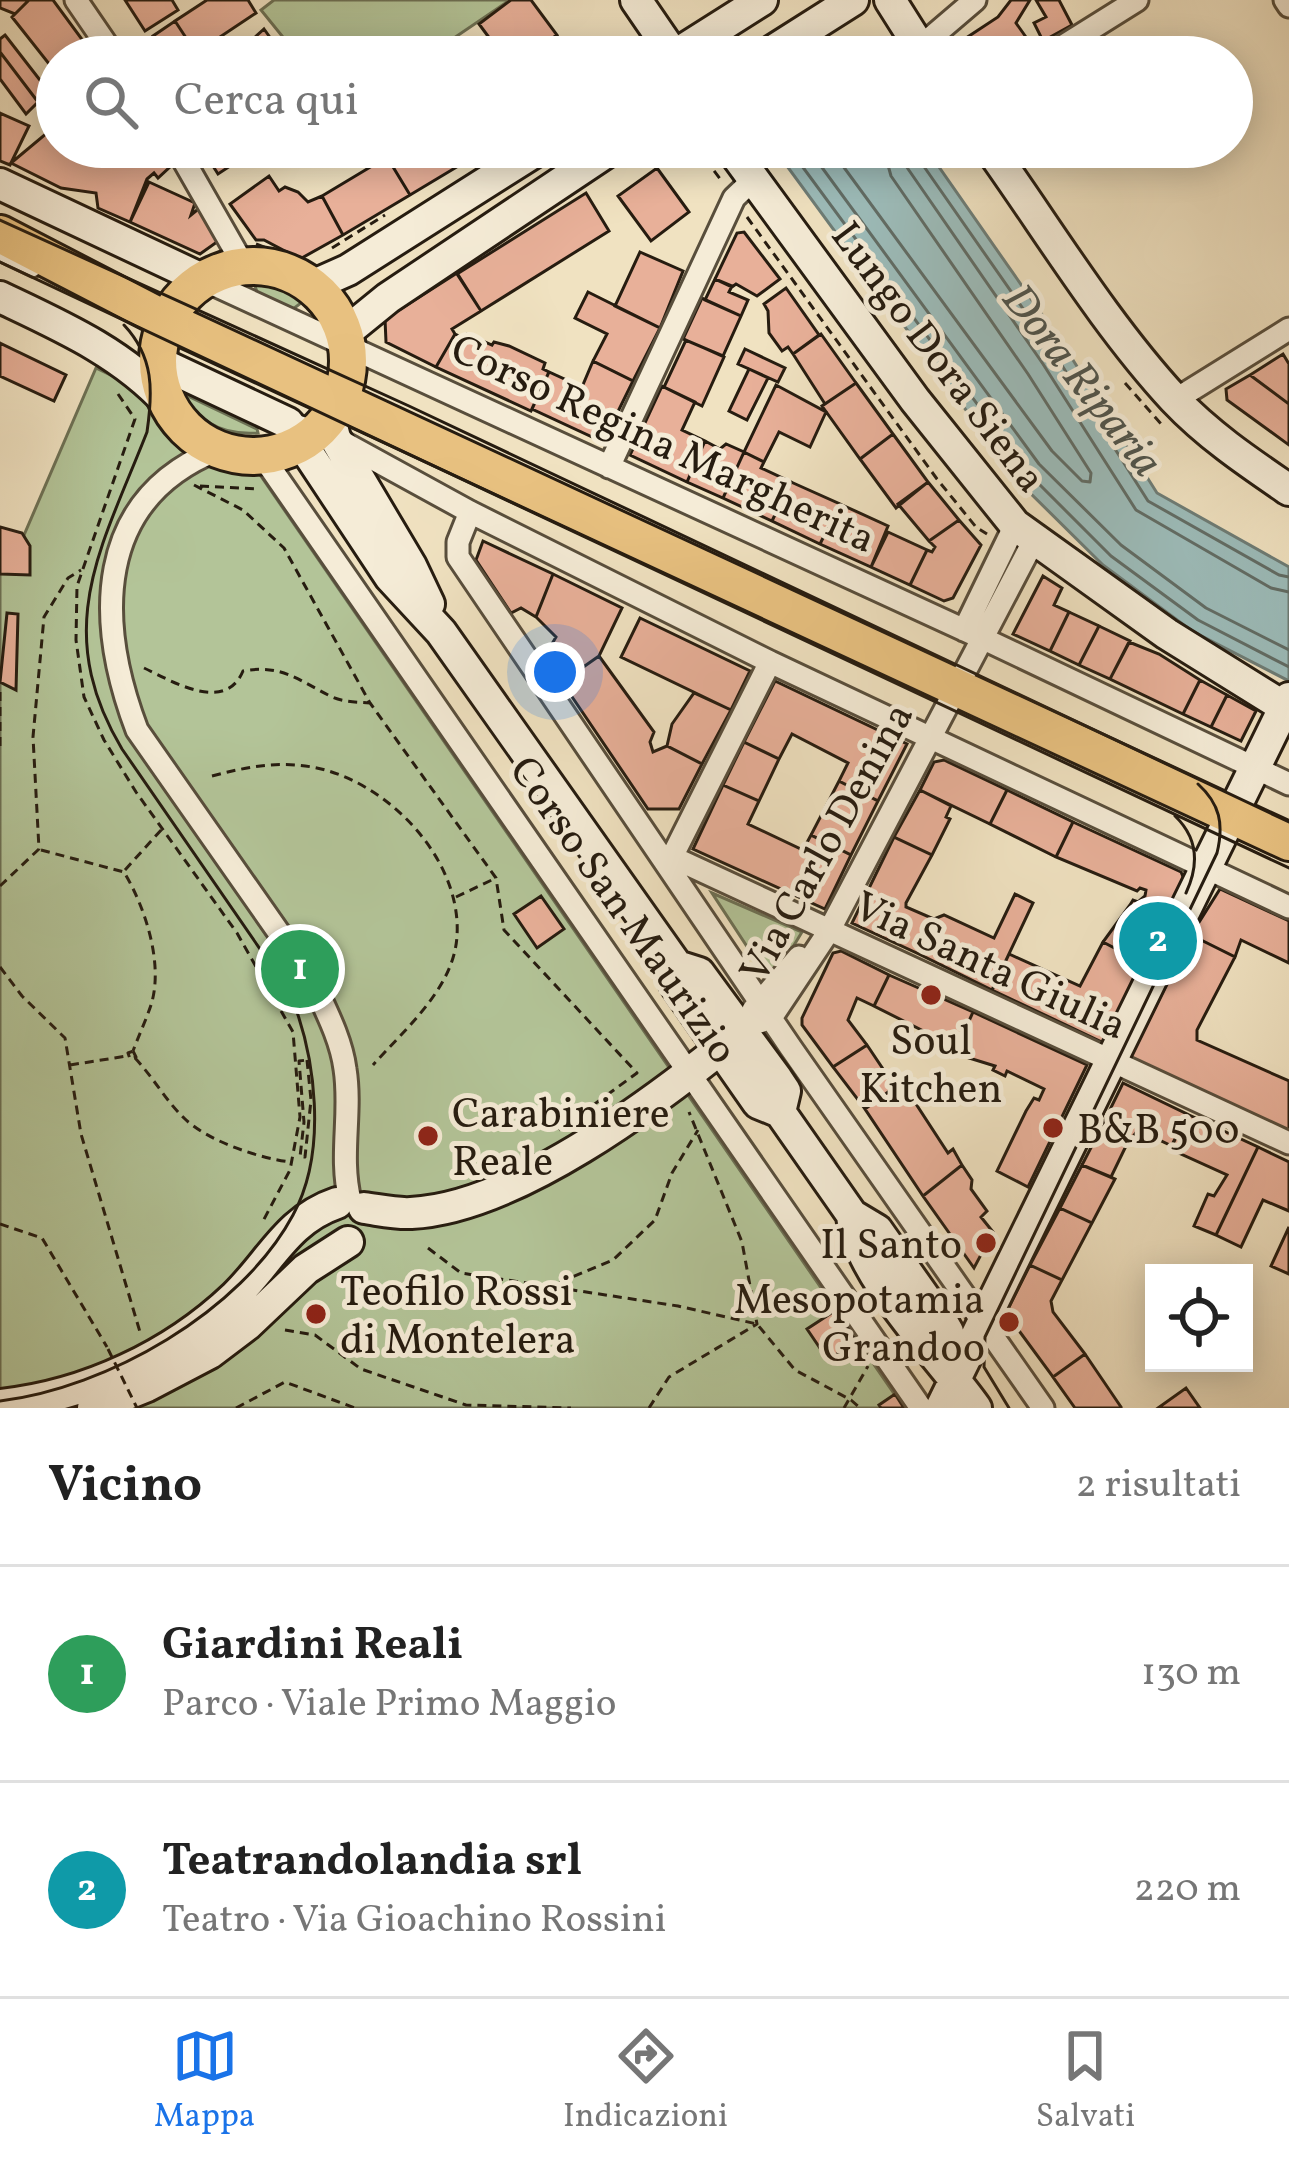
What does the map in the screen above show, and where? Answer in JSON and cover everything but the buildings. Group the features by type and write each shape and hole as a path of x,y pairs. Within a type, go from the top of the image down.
{"main road":[{"path":"2,238 166,320 319,426 957,688 1289,842"},
{"path":"246,251 280,270 309,274 332,307 346,339 348,377 319,426 261,473 180,423 168,403 158,362 166,320 179,301 246,251"}],"street":[{"path":"76,0 101,36"},
{"path":"635,0 665,36"},
{"path":"796,36 854,0"},
{"path":"890,0 913,36"},
{"path":"939,36 974,0"},
{"path":"1080,36 1137,0"},
{"path":"706,36 751,7"},
{"path":"190,168 246,251"},
{"path":"309,274 348,270 509,168"},
{"path":"346,339 388,298 583,168"},
{"name":"Lungo Dora Siena","path":"736,168 740,183 915,400 1013,534 1167,634 1288,705"},
{"path":"1004,168 1175,400 1233,453 1289,490"},
{"path":"609,467 740,183"},
{"name":"Corso Regina Margherita","path":"0,184 204,280 346,339 1289,784"},
{"path":"0,297 100,346 168,403"},
{"path":"1175,400 1289,329"},
{"path":"158,362 319,426 470,512 770,662 1289,907"},
{"name":"Corso San Maurizio","path":"319,426 390,577 442,632 677,966 675,984 731,1040 758,1103 780,1112 852,1215 854,1240 976,1408"},
{"path":"218,450 190,461 165,479 128,531 110,581 110,634 120,686 137,730 312,980 330,1020 345,1068 342,1169 352,1218"},
{"name":"Corso San Maurizio","path":"261,473 921,1408"},
{"name":"Corso San Maurizio","path":"470,512 458,542 458,557 1043,1408"},
{"name":"Via Carlo Denina","path":"731,1040 765,1009 825,929 957,688 1013,534"},
{"path":"666,856 770,662"},
{"path":"941,1408 1288,705"},
{"name":"Via Santa Giulia","path":"666,856 1289,1143"},
{"path":"0,1405 62,1394 156,1354 197,1329 235,1296 302,1219 412,1213 490,1195 535,1173 731,1040"},
{"path":"93,1408 147,1386 229,1340 306,1269 352,1218"}],"lane":[{"path":"2,238 39,274"},
{"path":"98,301 166,320"}],"path":[{"path":"722,168 740,183"},
{"path":"755,227 976,527 1013,534"},
{"path":"246,251 263,249 309,274"},
{"path":"261,473 193,484 243,510 284,548 370,704 496,878 504,930 637,1073 543,1142"},
{"path":"0,886 39,849 33,737 44,617 68,578 82,569"},
{"path":"144,668 197,692 223,692 238,682 243,671 268,667 308,682 337,700 370,704"},
{"path":"0,692 0,748"},
{"path":"212,776 253,765 281,764 315,767 354,779 415,830 440,860 454,898 458,938 444,981 373,1065"},
{"path":"124,872 162,829"},
{"path":"39,849 124,872 143,911 152,950 152,1004 127,1056"},
{"path":"454,898 496,878"},
{"path":"0,968 65,1038 81,1134 143,1341"},
{"path":"133,1051 185,1120 228,1142 292,1162 263,1222"},
{"path":"69,1065 135,1058"},
{"path":"308,1060 310,1123 301,1160 304,1122 298,1067 299,1061 308,1060"},
{"path":"687,1108 742,1242 757,1324 795,1370 860,1408"},
{"path":"544,1288 613,1260 655,1220 673,1172 699,1129"},
{"path":"0,1224 42,1238 108,1348 137,1408"},
{"path":"428,1248 461,1274 678,1306 757,1324"},
{"path":"649,1408 668,1377 757,1324"},
{"path":"286,1330 315,1335 361,1369 466,1405 571,1408"},
{"path":"844,1408 872,1360"},
{"path":"236,1408 284,1382 356,1408"},
{"path":"318,1408 320,1396"}],"green space":[{"path":"274,0 510,0 457,36 282,36 261,10"},
{"path":"254,283 282,286 301,303 293,309 257,292"},
{"path":"96,368 141,390 153,412 183,445 213,462 256,469 904,1408 0,1408 0,536 21,542"},
{"path":"177,383 190,397 258,433 231,432 209,423"},
{"path":"712,893 802,932 785,960 767,977"}],"water":[{"name":"Dora Riparia","path":"788,168 940,168 1066,349 1157,493 1289,567 1289,681 1192,631 1103,565 1018,481"}],"pier":[{"path":"710,0 837,0 852,30 843,36 692,36 679,19"}],"tram line":[{"path":"0,220 409,406 1289,822"},
{"path":"0,262 1289,868"},
{"path":"0,1401 84,1380 167,1340 206,1313 270,1250 293,1215 311,1162 311,1073 289,991 122,749 89,665 86,626 91,588 149,417 146,362 124,325"},
{"path":"1009,1408 984,1367 985,1337 1217,853 1218,815 1198,784"},
{"path":"1175,816 1194,852 1186,893"}],"place":[{"name":"Teatrandolandia srl","path":"1158,941"},
{"name":"Giardini Reali","path":"300,969"},
{"name":"Soul Kitchen","path":"931,995"},
{"name":"B&B 500","path":"1053,1128"},
{"name":"Carabiniere Reale","path":"428,1136"},
{"name":"Il Santo","path":"986,1243"},
{"name":"Teofilo Rossi di Montelera","path":"316,1314"},
{"name":"Mesopotamia Grandoo","path":"1009,1322"}]}
